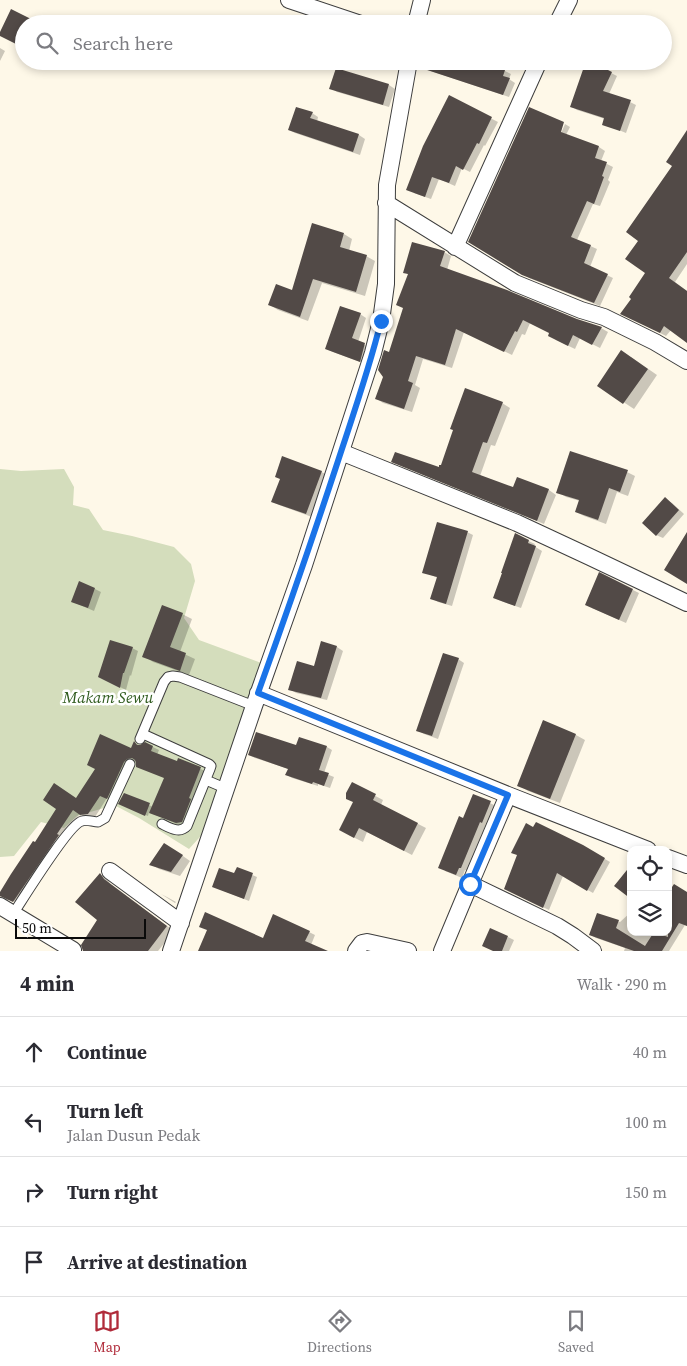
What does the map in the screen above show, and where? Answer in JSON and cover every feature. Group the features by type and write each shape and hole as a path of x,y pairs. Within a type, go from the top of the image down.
{"street":[{"path":"289,0 334,15"},
{"path":"418,15 422,0"},
{"path":"562,15 569,0"},
{"path":"171,951 304,565 373,354 381,321 386,284 387,185 406,70"},
{"path":"455,247 535,70"},
{"path":"386,203 515,283 580,310 611,320 655,342 687,361"},
{"path":"341,452 517,524 590,556 687,603"},
{"path":"256,700 638,846"},
{"path":"442,951 508,795"},
{"path":"672,859 687,865"},
{"path":"110,871 181,923"},
{"path":"470,884 557,926 594,951"},
{"path":"6,910 73,951"},
{"path":"356,951 362,943 372,942 408,951"}],"lane":[{"path":"162,824 179,830 185,829 191,819 210,770 209,764 142,736 164,682 168,677 180,677 256,700"},
{"path":"6,910 77,823 87,820 98,822 106,818 130,764"},
{"path":"206,780 227,788"}],"green space":[{"name":"Makam Sewu","path":"0,469 21,471 64,469 74,487 73,505 89,509 103,530 174,547 191,564 195,581 184,618 199,640 264,664 208,828 189,849 114,805 77,816 64,828 41,822 14,856 0,857"}],"building":[{"path":"11,9 23,15 15,15 15,44 0,36 0,32"},
{"path":"335,70 343,70 389,84 383,105 329,89"},
{"path":"427,70 505,70 503,76 510,78 503,95"},
{"path":"583,70 608,70 612,72 603,91 631,100 620,131 602,125 604,118 570,107"},
{"path":"449,95 492,117 479,144 477,143 463,170 456,166 449,183 432,177 425,197 406,190 423,146"},
{"path":"296,107 313,112 310,118 359,134 353,152 288,130"},
{"path":"529,107 564,122 561,132 599,146 595,158 607,162 602,176 604,177 594,204 587,201 571,237 591,245 584,263 608,274 594,303 522,275 468,242"},
{"path":"687,130 687,252 669,278 687,291 687,343 664,326 660,333 620,314 631,299 629,297 645,273 625,259 638,241 626,232 672,166 666,162"},
{"path":"312,223 344,233 340,247 367,255 356,292 313,279 300,317 268,305 276,284 292,290"},
{"path":"412,242 445,251 440,266 602,327 592,345 573,335 568,346 548,336 549,333 523,320 504,352 456,329 445,365 416,356 408,381 413,383 404,409 375,399 383,377 378,370 384,350 389,352 403,308 396,305 408,274 403,273"},
{"path":"340,306 361,313 352,338 365,343 360,362 325,349"},
{"path":"621,350 648,369 623,404 597,386"},
{"path":"465,388 503,402 487,443 483,442 472,472 513,487 517,477 549,489 537,521 391,462 395,452 439,467 441,465 453,430 450,429"},
{"path":"570,451 628,470 620,492 609,488 598,520 575,512 579,500 556,493"},
{"path":"282,456 322,471 306,514 271,502 280,479 275,477"},
{"path":"665,497 679,510 656,536 642,523"},
{"path":"437,522 468,531 446,604 430,599 437,577 422,573"},
{"path":"687,532 687,584 664,570"},
{"path":"515,533 529,540 528,543 536,546 515,606 493,598"},
{"path":"599,572 633,589 619,620 585,605"},
{"path":"79,581 95,588 88,608 71,602"},
{"path":"162,605 183,613 170,647 186,653 180,671 142,657"},
{"path":"110,640 133,647 123,673 120,688 98,677"},
{"path":"321,641 337,646 321,698 288,690 297,661 314,666"},
{"path":"443,653 459,658 432,736 416,731"},
{"path":"543,720 576,734 550,799 517,786"},
{"path":"256,732 296,745 299,737 327,746 319,770 329,773 324,786 285,775 288,769 248,755"},
{"path":"100,734 131,748 134,741 137,745 145,742 153,746 151,751 177,761 178,758 201,767 182,822 176,823 149,813 164,778 136,767 135,760 132,758 127,759 107,799 100,796 88,814 80,815 73,810 57,834 59,835 13,902 0,896 0,892 11,874 33,841 35,842 56,809 43,800 54,783 76,798 95,769 87,765"},
{"path":"352,782 376,794 373,800 418,823 404,851 359,828 354,838 339,830 353,802 346,799 346,793"},
{"path":"124,793 150,803 145,816 118,804"},
{"path":"473,794 491,801 461,868 459,868 456,875 438,868 459,816 463,818"},
{"path":"536,822 605,858 587,891 557,873 543,908 504,889 517,855 511,853 526,823 533,827"},
{"path":"164,843 183,855 171,872 149,865"},
{"path":"237,867 253,873 244,899 212,887 219,868 234,873"},
{"path":"627,870 627,896 614,886"},
{"path":"100,873 104,879 167,926 148,951 83,951 81,945 97,920 75,902"},
{"path":"674,884 687,892 687,926 679,923 672,935 672,891"},
{"path":"205,912 263,938 273,914 310,931 305,941 328,951 198,951 207,930 199,927"},
{"path":"597,913 619,920 616,928 645,946 651,936 671,936 662,951 634,951 589,935"},
{"path":"490,928 508,936 502,951 493,951 482,946"}],"route":[{"path":"381,321 373,354 304,565 258,693 508,795 470,884"}]}
